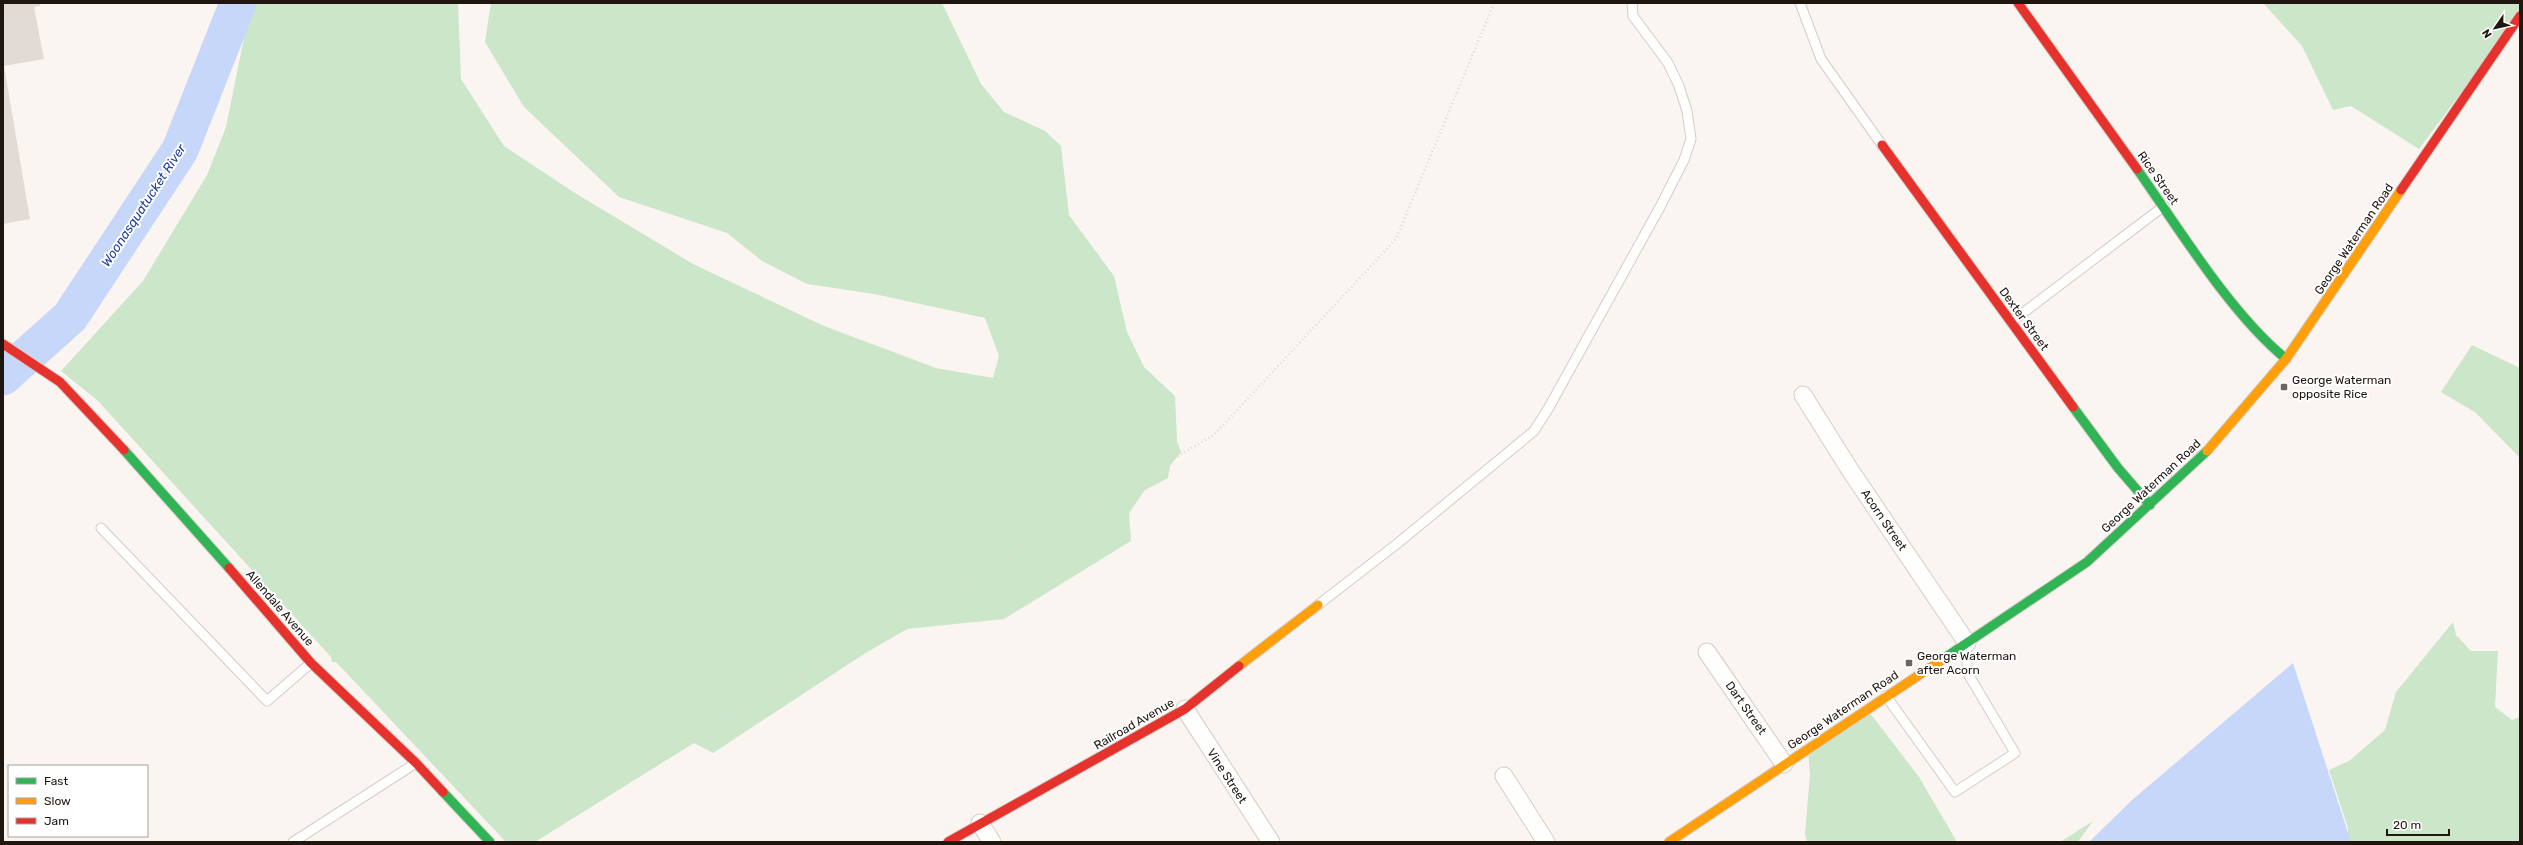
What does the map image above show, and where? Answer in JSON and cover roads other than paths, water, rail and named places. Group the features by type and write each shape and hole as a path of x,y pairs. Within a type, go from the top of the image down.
{"street":[{"name":"Rice Street","path":"2018,3 2214,277 2263,340 2286,359"},
{"name":"George Waterman Road","path":"1668,842 2087,562 2204,454 2286,359 2520,16"},
{"name":"Dexter Street","path":"1882,145 2118,468 2150,505"},
{"name":"Allendale Avenue","path":"3,344 60,382 160,489 311,663 416,764 490,842"},
{"name":"Acorn Street","path":"1803,395 1850,470 1967,643"},
{"name":"Railroad Avenue","path":"948,842 1185,709 1318,605"},
{"name":"Dart Street","path":"1707,652 1784,764"},
{"name":"Vine Street","path":"1185,709 1271,842"},
{"path":"1504,776 1546,842"},
{"path":"980,823 992,842"}],"lane":[{"path":"1318,605 1398,543 1534,431 1552,403 1660,207 1684,160 1691,139 1689,123 1679,86 1668,63 1633,16 1632,3"},
{"path":"1800,3 1821,60 1882,145"},
{"path":"2011,322 2164,206"},
{"path":"101,528 267,701 311,663"},
{"path":"1886,696 1955,792 1962,788 2015,753 1966,672 1967,643"},
{"path":"293,842 416,764"}],"water":[{"path":"2293,663 2351,842 2089,842 2132,800"}],"waterway":[{"name":"Woonasquatucket River","path":"3,377 70,317 180,150 238,3"}],"place":[{"name":"George Waterman opposite Rice","path":"2284,387"},
{"name":"George Waterman after Acorn","path":"1909,663"}]}
